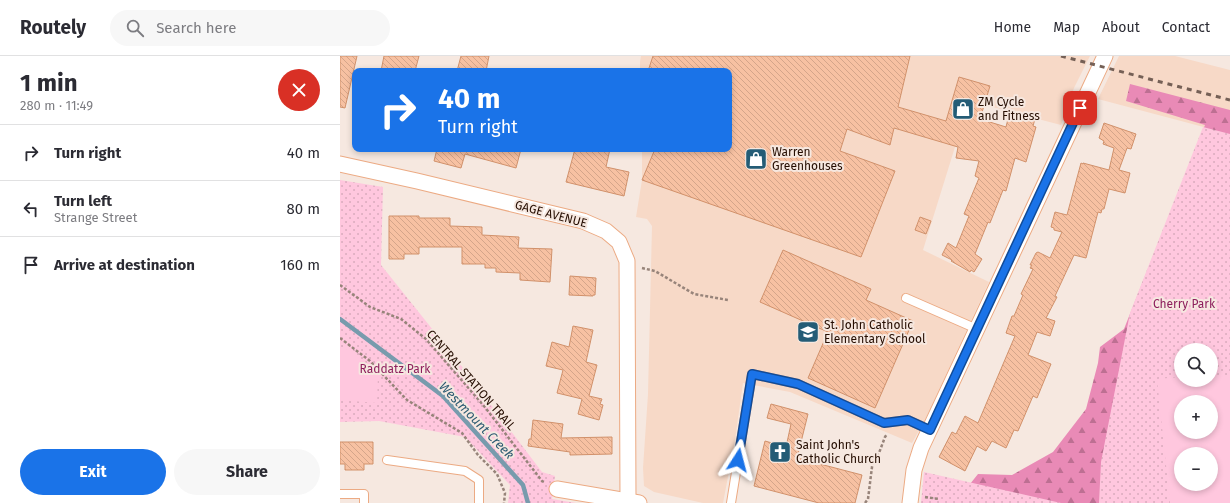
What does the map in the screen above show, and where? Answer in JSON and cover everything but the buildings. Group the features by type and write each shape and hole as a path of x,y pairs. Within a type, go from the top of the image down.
{"street":[{"path":"910,503 914,470 921,448 1104,56"},
{"name":"GAGE AVENUE","path":"340,164 401,177 583,221 606,232 619,242 627,261 632,502"},
{"path":"557,489 632,502"}],"lane":[{"path":"906,298 977,329"},
{"path":"731,503 752,374 798,384 884,423 908,420 930,430"},
{"path":"387,460 465,471 479,480 479,503"},
{"path":"340,494 364,494 364,503"}],"path":[{"path":"627,261 655,271 694,294 728,300"},
{"name":"CENTRAL STATION TRAIL","path":"340,285 370,307 402,319 426,339 484,406 542,481 557,489"},
{"path":"340,338 370,362 407,400 462,433 478,455 497,474 505,493 504,503"},
{"path":"865,503 868,499 873,460 879,453 885,437 890,431"},
{"path":"924,496 939,499"}],"shaded area":[{"path":"641,56 1090,56 1074,88 1061,125 977,103 962,148 955,147 923,250 989,282 925,420 912,443 790,392 743,383 735,440 723,503 703,503 654,492 644,486 643,468 648,394 652,226 647,219 636,217 642,180 642,152 732,152 732,68 640,68"},
{"path":"1119,56 1175,56 1230,70 1230,134 1098,99"}],"green space":[{"path":"1130,84 1230,110 1230,149 1128,503 1020,503 966,489 978,474 1012,475 1053,452 1086,409 1098,363 1100,347 1124,329 1205,125 1126,101"},
{"name":"Cherry Park","path":"1203,127 1230,134 1230,503 1099,503 1101,462 1130,313"},
{"name":"Raddatz Park","path":"340,180 383,187 381,265 457,360 542,472 555,476 552,499 576,503 508,503 510,485 465,437 379,421 340,422"},
{"path":"344,347 378,373 377,403 340,400 340,348"},
{"path":"1230,375 1230,503 1170,503 1157,379 1174,378 1174,387 1218,387 1218,376"},
{"path":"924,472 1061,503 921,503"}],"waterway":[{"name":"Westmount Creek","path":"340,319 443,396 523,485 528,503"}],"railway":[{"path":"1061,56 1230,100"}],"place":[{"name":"ZM Cycle and Fitness","path":"963,109"},
{"name":"Warren Greenhouses","path":"756,159"},
{"name":"St. John Catholic Elementary School","path":"808,332"},
{"name":"Saint John's Catholic Church","path":"780,452"}],"route":[{"path":"738,460 752,374 798,384 884,423 908,420 930,430 1080,108"}]}
